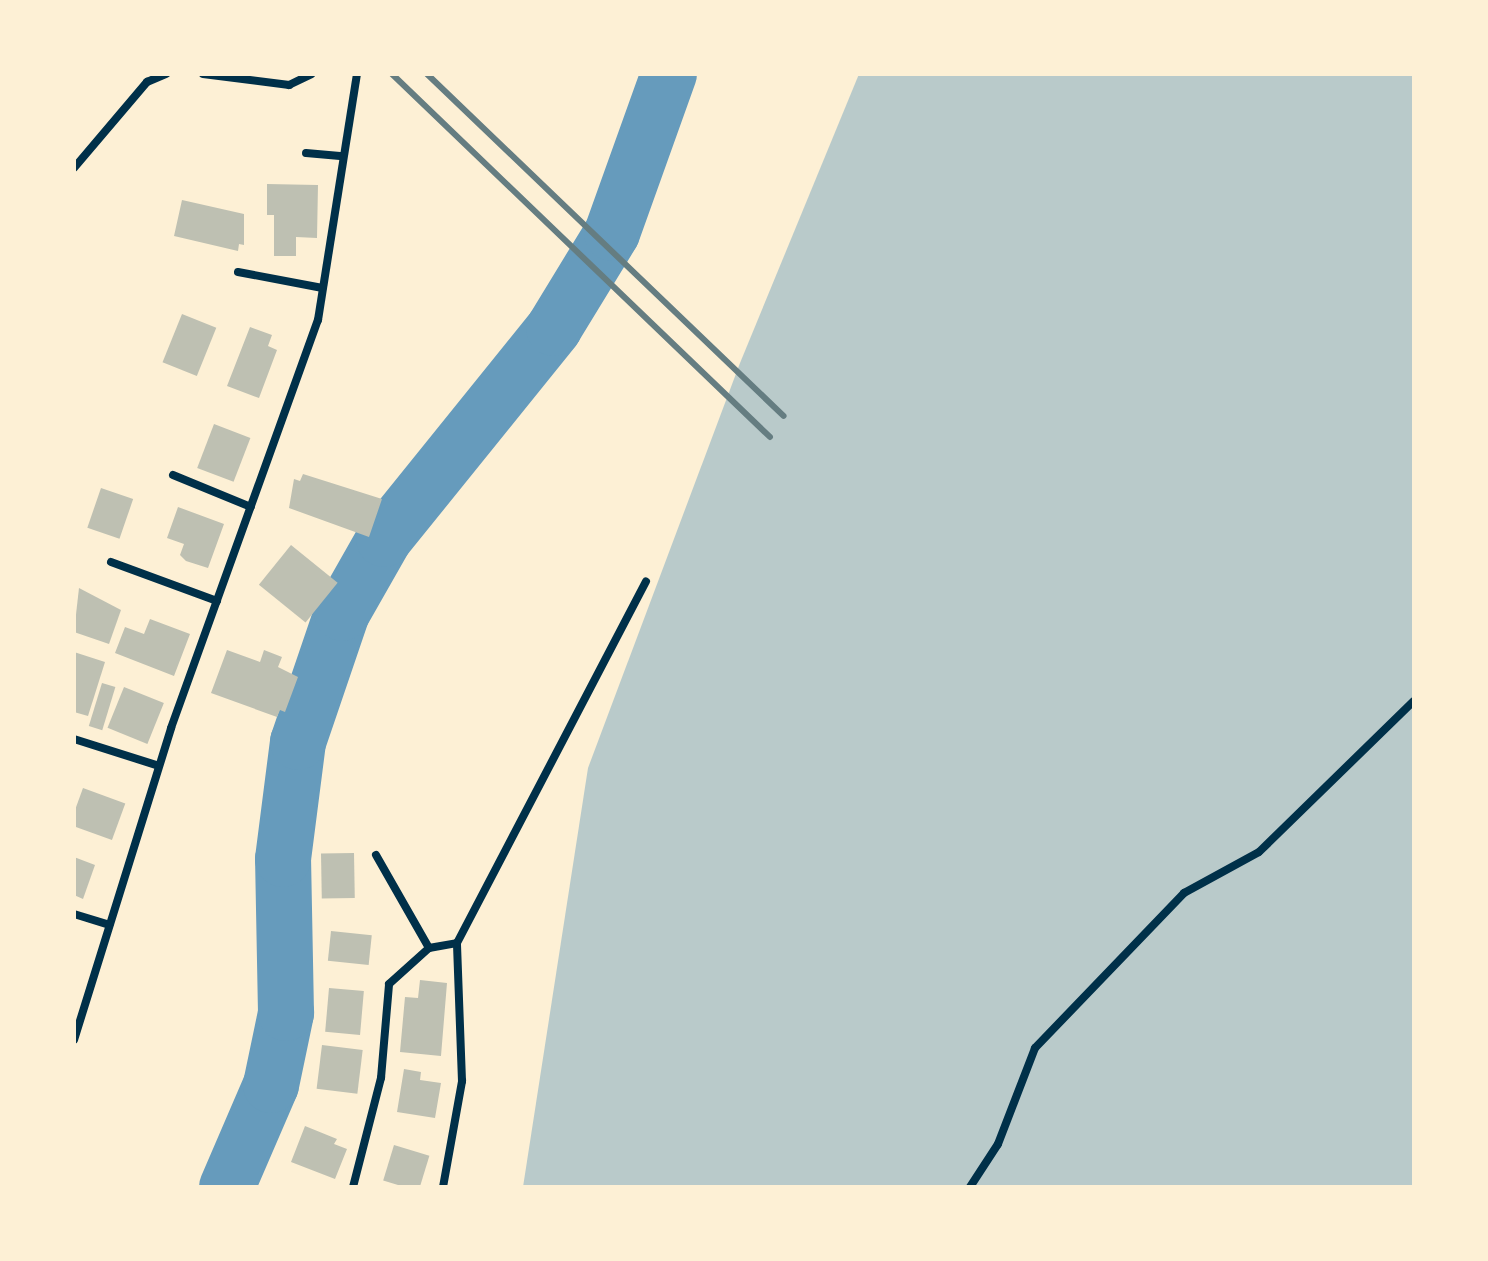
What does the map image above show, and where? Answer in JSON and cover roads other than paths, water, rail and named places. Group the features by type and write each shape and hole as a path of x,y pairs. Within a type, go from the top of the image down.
{"street":[{"path":"74,168 147,82 166,74"},
{"path":"203,74 289,85 312,74"},
{"path":"74,1040 159,766 318,320 357,74"},
{"path":"306,153 343,156"},
{"path":"238,272 323,288"},
{"path":"173,475 251,507"},
{"path":"111,562 217,601"},
{"path":"443,1187 462,1081 457,943 646,581"},
{"path":"970,1187 998,1144 1035,1048 1184,893 1259,852 1414,701"},
{"path":"74,739 159,766"},
{"path":"376,855 429,948"},
{"path":"74,914 109,925"},
{"path":"353,1187 381,1078 389,984 429,948 457,943"}],"waterway":[{"path":"227,1187 271,1085 286,1013 283,859 298,742 342,613 384,539 554,328 612,233 669,74"}],"railway":[{"path":"392,74 770,437"},
{"path":"427,74 784,416"}]}
